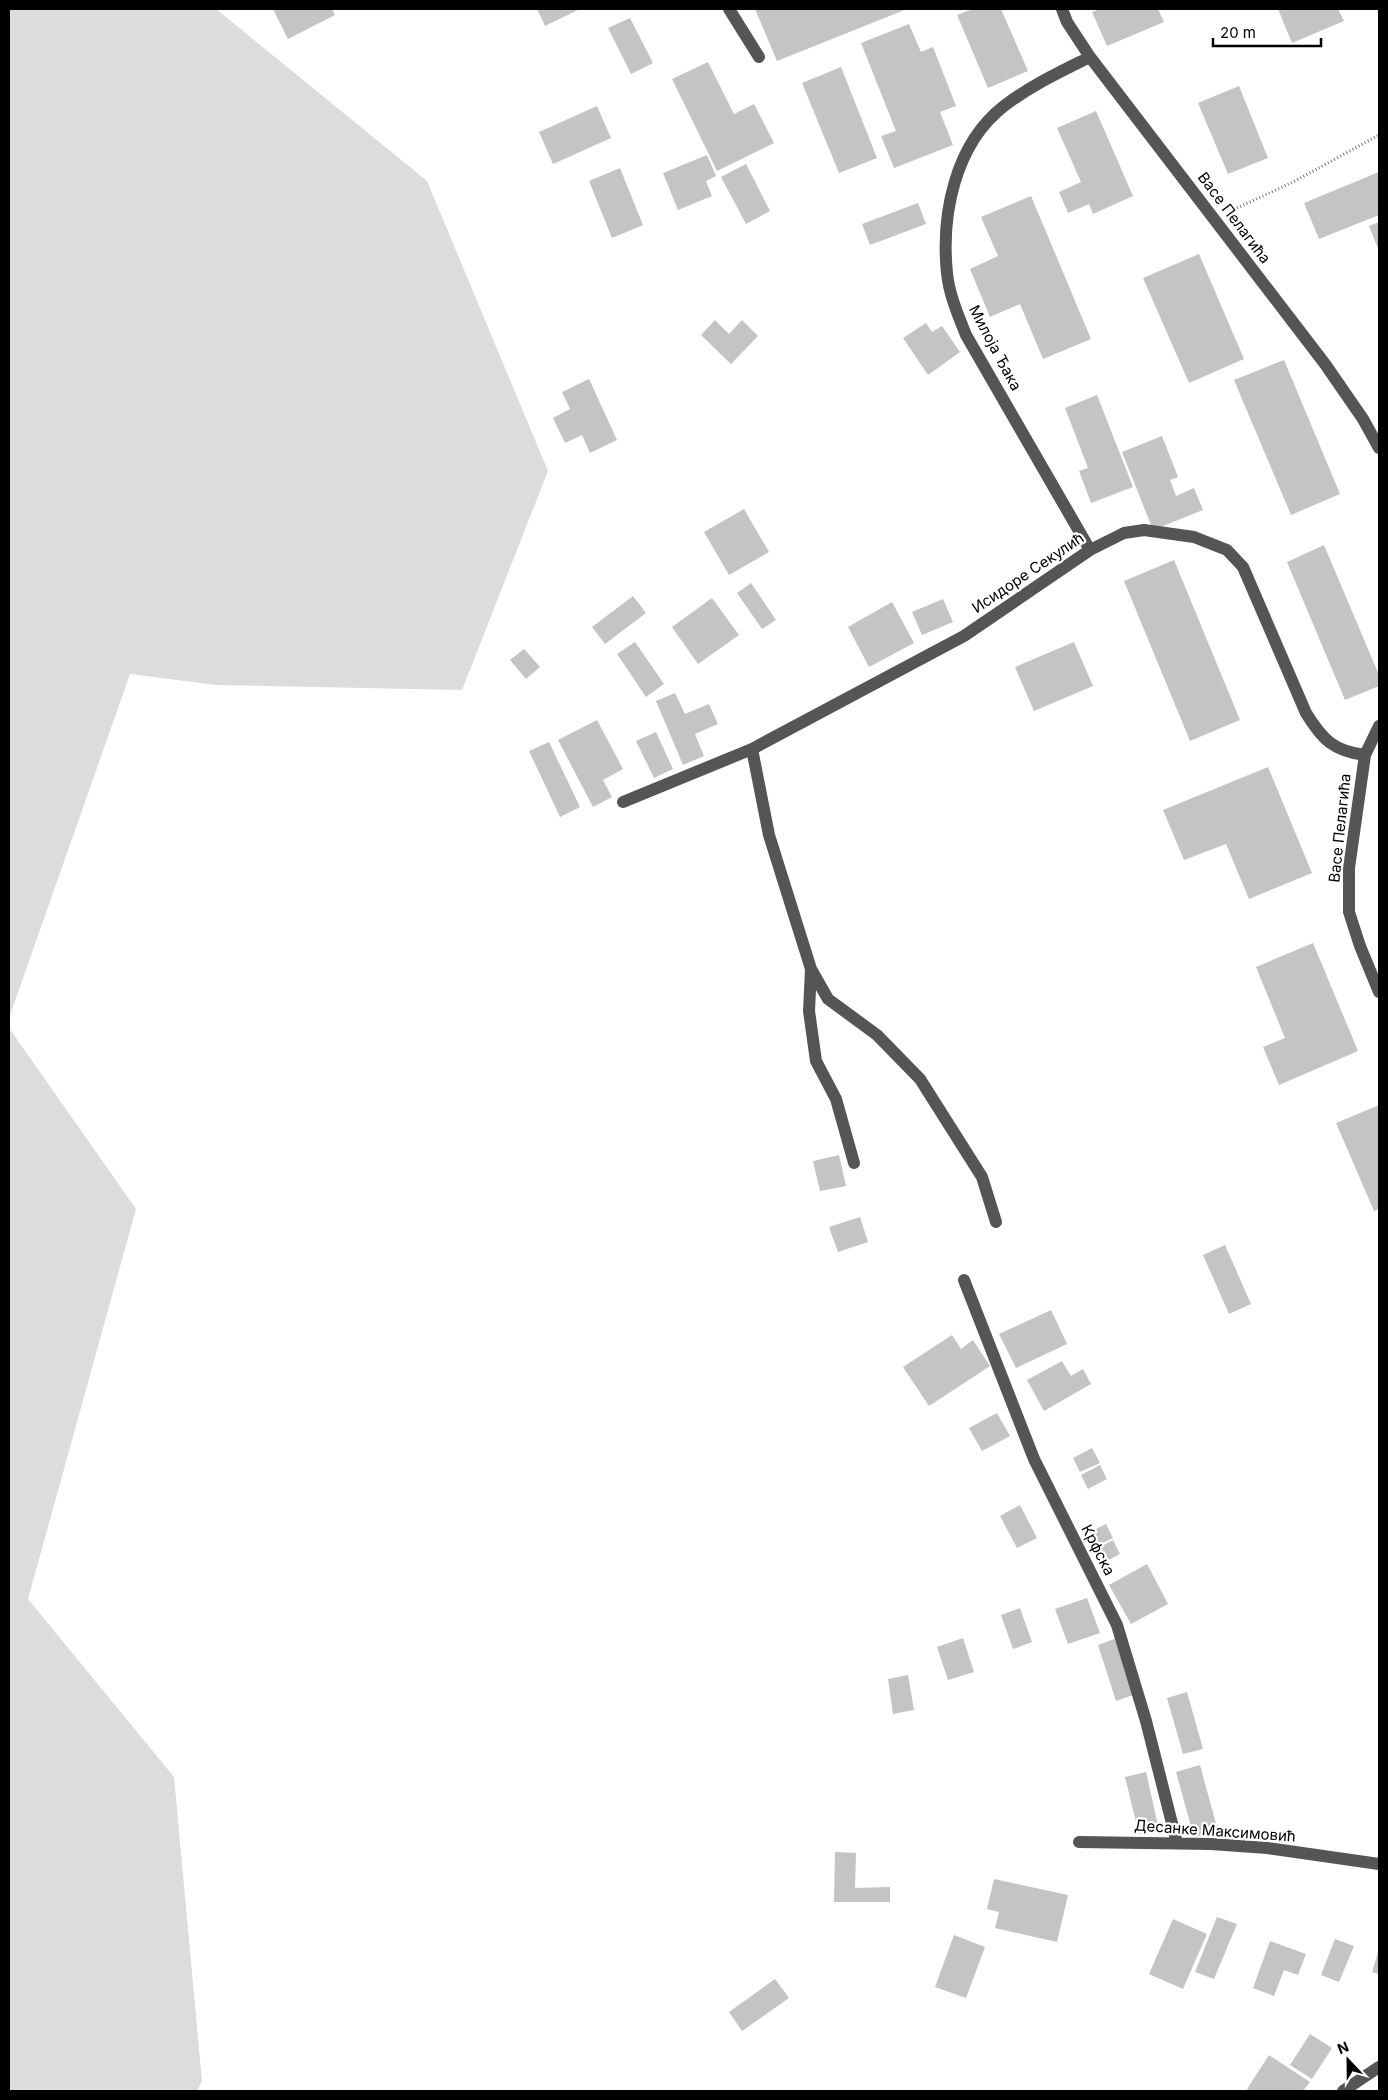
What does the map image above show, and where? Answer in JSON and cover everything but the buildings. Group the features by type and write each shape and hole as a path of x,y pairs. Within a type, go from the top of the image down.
{"street":[{"path":"729,9 759,57"},
{"name":"Васе Пелагића","path":"1062,9 1067,22 1090,57 1325,364 1363,419 1379,448"},
{"name":"Милоја Ђака","path":"1090,57 1029,88 1002,107 982,128 966,154 954,183 948,214 946,245 947,274 956,308 966,334 1090,550"},
{"name":"Исидоре Секулић","path":"623,802 752,749 964,636 1090,550 1124,533 1144,530 1194,537 1227,550 1243,566 1306,713 1319,734 1331,744 1348,753 1365,755"},
{"name":"Васе Пелагића","path":"1379,726 1365,755 1349,868 1349,912 1360,946 1379,992"},
{"path":"752,749 769,834 811,969 828,999 877,1035 920,1079 982,1177 996,1222"},
{"path":"811,969 809,1011 816,1060 836,1099 854,1163"},
{"name":"Крфска","path":"964,1280 1034,1459 1118,1625 1146,1721 1177,1843"},
{"name":"Десанке Максимовић","path":"1079,1842 1177,1843 1267,1848 1379,1864"},
{"path":"1343,2091 1379,2067"}],"path":[{"path":"1214,218 1294,182 1379,135"}],"shaded area":[{"path":"9,9 216,9 427,181 548,471 462,690 216,685 130,674 9,1018"},
{"path":"9,1028 136,1209 28,1599 174,1777 202,2081 197,2091 9,2091"}]}
